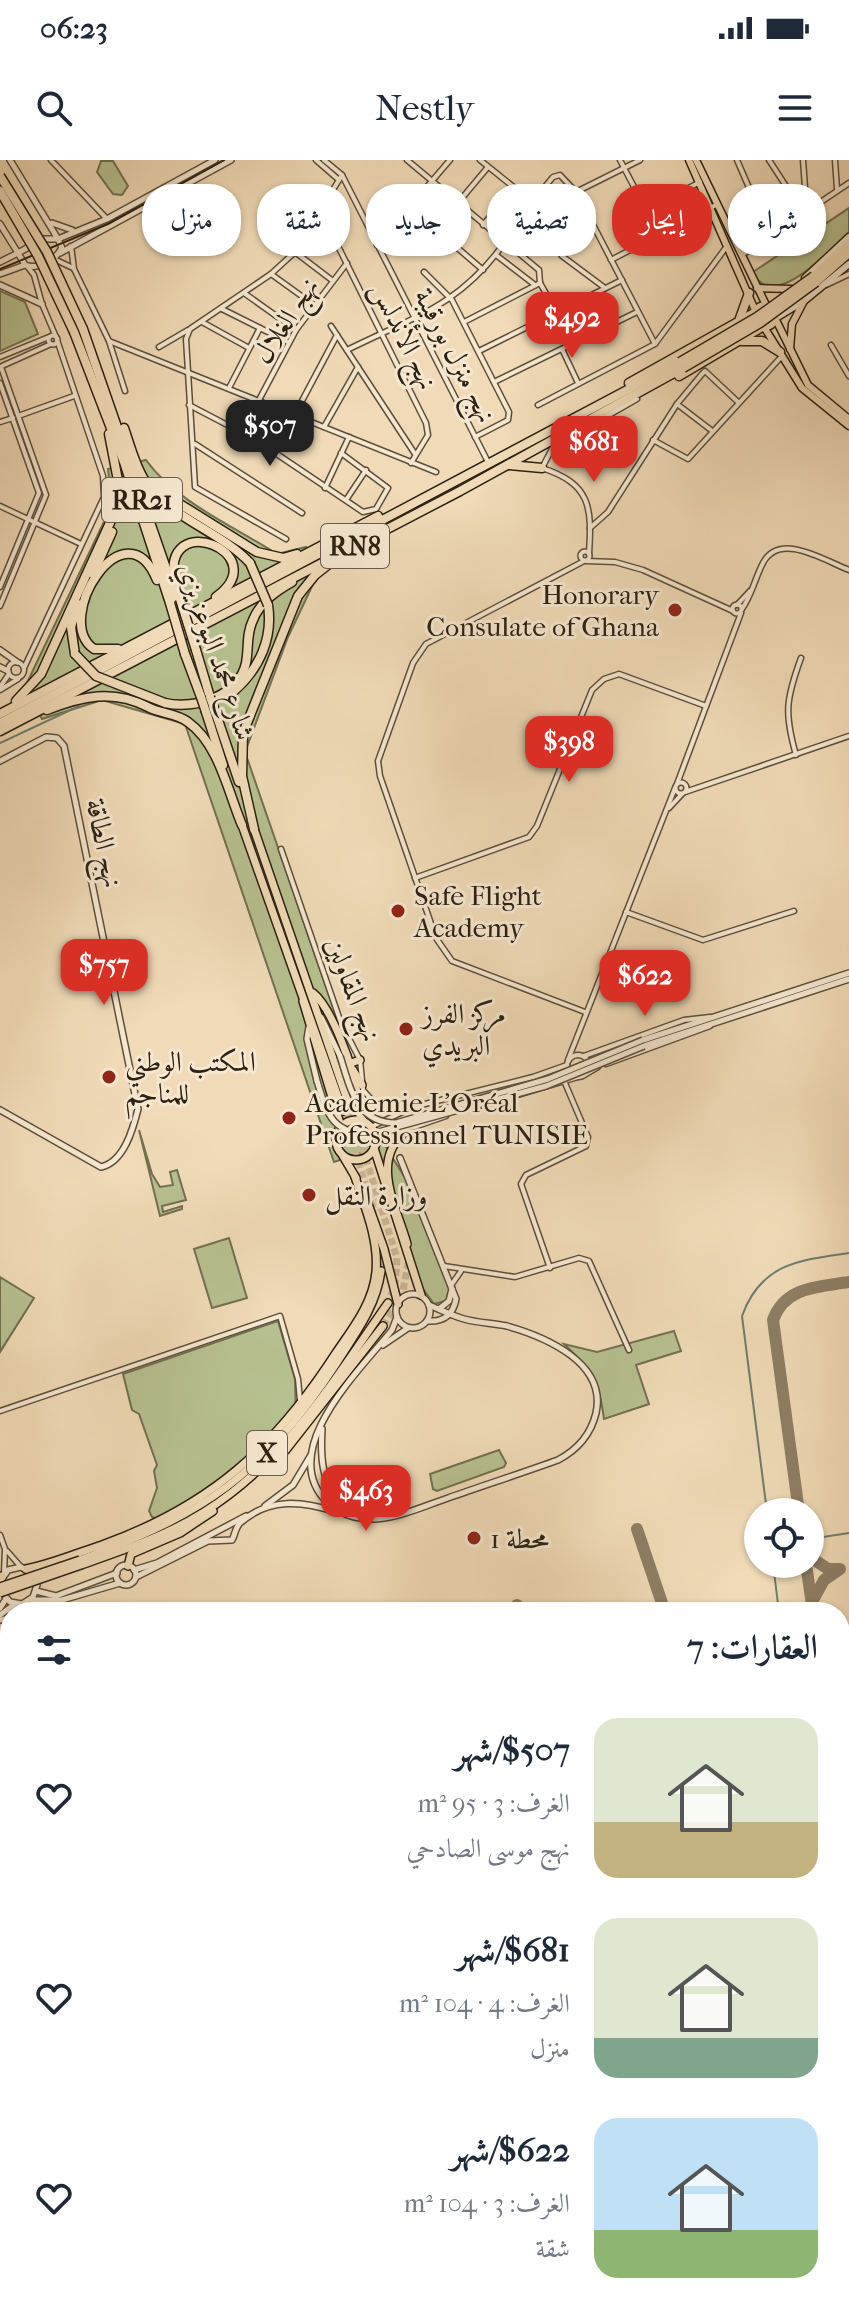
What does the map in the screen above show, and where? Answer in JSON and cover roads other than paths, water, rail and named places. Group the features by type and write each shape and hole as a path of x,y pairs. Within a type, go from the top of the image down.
{"highway":[{"name":"شارع محمد البوعزيزي","path":"0,176 47,252 109,399 173,602 185,654 206,697"},
{"name":"شارع محمد البوعزيزي","path":"0,193 78,330 108,426 124,462 173,602 196,650 206,697 320,1014 346,1110 242,825 211,712"},
{"name":"RN8","path":"818,281 849,244"},
{"name":"RN8","path":"0,723 569,420 760,323 818,281 849,253"},
{"path":"735,322 743,315 753,290"},
{"path":"569,420 755,312"},
{"path":"637,399 706,366 763,327"},
{"path":"741,341 762,341 781,354"},
{"name":"RN8","path":"581,425 682,365"},
{"path":"109,399 119,414 143,478 164,500 226,541 250,563 268,605 269,630 262,655 245,681 234,691 196,708 142,703"},
{"name":"RN8","path":"0,731 504,465 637,399"},
{"path":"108,426 120,492 115,524 73,616 70,636 75,654 96,676 165,703 199,703 229,689 243,673 249,630 258,610 272,595 321,563"},
{"path":"136,460 149,481 165,495 257,552 283,558 306,552"},
{"path":"504,465 524,464 542,468"},
{"path":"0,712 19,700 41,674 114,514 120,492"},
{"name":"RN8","path":"0,712 306,552 431,493"},
{"path":"173,602 176,559 184,548 203,541 221,547 232,564 229,585 194,613"},
{"path":"254,829 240,760 243,733 298,596 309,581 342,553"},
{"path":"152,635 117,649 94,649 80,635 82,609 102,567 120,554 137,555 146,561 173,602"},
{"path":"24,718 94,695 121,696 179,716 202,735 242,825"},
{"name":"شارع محمد البوعزيزي","path":"301,986 309,1027 341,1127"},
{"path":"312,993 329,1012 348,1064 356,1090 358,1113 368,1125 421,1295"},
{"path":"348,1064 360,1060"},
{"path":"348,1064 362,1085"},
{"path":"368,1125 352,1121 341,1127 336,1142 355,1177 380,1237 398,1304"},
{"path":"407,1244 386,1165 390,1147 409,1129"},
{"path":"343,1156 361,1160 375,1147"},
{"path":"24,1568 126,1536 175,1515 244,1466 300,1406 364,1309 374,1281 375,1251 355,1177"},
{"name":"X","path":"80,1562 190,1514 260,1460 311,1401 364,1321 378,1293 381,1271"},
{"name":"X","path":"80,1562 161,1535 220,1502 255,1474 299,1429 388,1303"},
{"path":"255,1474 300,1435 383,1326"},
{"path":"131,1568 131,1554 195,1524 220,1502"},
{"path":"2,1584 80,1562"}],"main road":[{"path":"689,160 728,233"},
{"path":"696,160 728,245"},
{"path":"755,312 792,289 849,237"},
{"path":"734,256 753,290 774,310 791,357 808,385 849,419"},
{"path":"740,256 753,290 756,323 763,327 806,392 849,426"},
{"path":"791,357 792,324 804,301 818,281 849,264"},
{"path":"753,290 792,289"},
{"path":"763,327 804,301"}],"street":[{"path":"10,160 49,221 62,248 60,253"},
{"path":"51,160 107,219"},
{"path":"0,262 43,239 58,239 107,219 215,160"},
{"path":"0,274 26,265 39,266 54,259 71,246 231,160"},
{"path":"316,160 338,180 345,181"},
{"path":"324,160 342,175 336,184"},
{"path":"407,160 431,183 450,160"},
{"path":"480,160 507,184"},
{"path":"620,160 633,184"},
{"path":"596,185 640,160"},
{"path":"737,160 747,184"},
{"path":"769,160 793,197 805,188 803,160"},
{"path":"835,160 837,189"},
{"path":"471,187 488,167"},
{"name":"نهج منزل بورقيبة","path":"342,175 366,223"},
{"path":"547,184 556,175 568,184"},
{"path":"696,184 700,182"},
{"path":"826,197 849,183"},
{"path":"96,221 99,211"},
{"path":"471,215 487,228"},
{"path":"483,225 487,220"},
{"path":"49,221 68,230 81,228"},
{"path":"43,239 49,221"},
{"path":"0,224 38,286"},
{"path":"596,231 655,344"},
{"path":"538,405 655,344 728,245"},
{"path":"71,246 74,269 109,341 125,391"},
{"path":"159,347 222,309 291,256"},
{"path":"300,256 333,281"},
{"name":"نهج الأندلس","path":"344,256 426,423 428,435 416,454"},
{"name":"نهج منزل بورقيبة","path":"383,256 488,463"},
{"path":"467,256 483,270"},
{"path":"347,350 452,300 495,256"},
{"path":"497,256 538,284 558,312 574,343"},
{"path":"522,256 539,270 538,284"},
{"path":"562,256 605,288"},
{"path":"611,260 619,256"},
{"path":"54,259 66,262 74,269"},
{"name":"نهج الغلال","path":"259,400 296,330 347,263"},
{"path":"0,688 20,676 101,505 105,486 42,304 38,286 39,266"},
{"path":"424,272 452,300 510,416 475,437"},
{"path":"271,274 315,306"},
{"path":"818,281 849,274"},
{"path":"479,351 622,280"},
{"path":"463,322 538,284"},
{"path":"0,285 42,304"},
{"path":"244,293 296,330"},
{"path":"222,309 289,342"},
{"path":"494,382 637,312"},
{"path":"202,322 249,348"},
{"path":"331,326 416,454 411,463"},
{"path":"229,387 260,328"},
{"path":"190,329 185,348 197,490 286,539"},
{"path":"294,415 337,335"},
{"path":"0,606 46,491 0,358 53,340"},
{"path":"1,367 53,340"},
{"path":"109,341 436,472"},
{"path":"831,345 849,376"},
{"path":"562,349 578,383"},
{"path":"653,440 686,460 781,354"},
{"path":"590,528 608,512 677,404 706,366 738,402"},
{"path":"324,427 358,367"},
{"path":"0,383 38,487 38,498 0,587"},
{"path":"0,422 74,396"},
{"path":"585,557 590,528 588,507 580,489 570,478 542,468 553,447 637,399"},
{"path":"677,404 711,430"},
{"path":"189,405 256,440 363,512 380,506 388,491 366,470 341,453"},
{"path":"325,488 349,437"},
{"path":"195,444 302,513"},
{"path":"346,500 366,470"},
{"path":"0,506 82,545"},
{"path":"734,612 752,590 765,559 781,548 792,548 849,570"},
{"path":"585,1012 452,961 436,938 380,776 378,761 413,663 421,650 435,639 585,557 643,570 739,608"},
{"path":"720,602 734,612 736,631"},
{"path":"578,1077 570,1073 568,1062 574,1041 736,631 739,608"},
{"path":"0,650 24,668"},
{"path":"0,688 9,673 10,664 30,655"},
{"path":"796,755 787,725 786,702 801,658"},
{"path":"0,667 20,676"},
{"path":"415,878 529,837 592,690 604,679 625,676 706,706"},
{"path":"676,786 696,789 849,736"},
{"name":"نهج الطاقة","path":"0,761 52,737 64,746 138,1109 121,1153 113,1163 101,1167 0,1110"},
{"path":"665,813 685,789 683,769"},
{"path":"676,786 685,789"},
{"name":"نهج المقاولين","path":"281,849 341,1023 360,1060 362,1085 367,1097 378,1107 413,1107"},
{"path":"626,912 703,940 794,911"},
{"path":"320,1014 359,1107 378,1121 394,1123 548,1079 849,973"},
{"path":"368,1125 413,1107 568,1062 684,1020 713,1020 849,979"},
{"path":"375,1147 388,1136 565,1083 699,1032 713,1020"},
{"path":"309,1027 307,1039 325,1106 344,1131 371,1134 546,1086 644,1043"},
{"path":"574,1041 589,1064 586,1074"},
{"path":"550,1268 521,1184 526,1175 586,1146 588,1137 565,1083"},
{"path":"379,1348 408,1328 441,1320 451,1313 456,1299 400,1158"},
{"path":"444,1266 515,1277 579,1258 593,1264 629,1350"},
{"path":"439,1309 449,1301 452,1284 464,1270"},
{"path":"36,1591 60,1595 131,1568 174,1557 208,1541 232,1540 240,1523 280,1504 304,1502 371,1519 392,1517 568,1455 587,1435 597,1407 592,1378 576,1359 540,1338 439,1309 429,1305 421,1295 407,1295 398,1304 397,1317 379,1348 341,1391 300,1477 282,1496 174,1557 136,1577 129,1585 120,1583 61,1602"},
{"path":"427,1321 429,1305"},
{"path":"0,1411 280,1316 298,1379 300,1406"},
{"path":"397,1317 408,1328"},
{"path":"298,1379 304,1386 314,1388"},
{"path":"323,1424 322,1464 326,1480 339,1497 359,1506"},
{"path":"313,1451 311,1469 315,1485 324,1499 343,1514"},
{"path":"0,1535 2,1584 14,1602"},
{"path":"2,1550 35,1578 36,1591 31,1599"},
{"path":"2,1584 24,1568"},
{"path":"131,1568 136,1577"},
{"path":"117,1573 120,1583"},
{"path":"21,1602 69,1599"}],"waterway":[{"path":"0,743 79,706"},
{"path":"765,1498 742,1316 760,1285 784,1267 814,1258 849,1253"},
{"path":"824,1537 849,1533"},
{"path":"775,1578 778,1602"}],"tunnel":[{"path":"350,1108 397,1258 395,1286 388,1303"},
{"path":"343,1111 374,1212"},
{"path":"380,1243 381,1271"},
{"path":"383,1326 402,1296 409,1259"}],"tram line":[{"path":"0,269 108,224 224,160"}],"place":[{"name":"Honorary Consulate of Ghana","path":"675,610"},
{"name":"Safe Flight Academy","path":"398,911"},
{"name":"مركز الفرز البريدي","path":"406,1029"},
{"name":"المكتب الوطني للمناجم","path":"109,1077"},
{"name":"Academie L'Oréal Professionnel TUNISIE","path":"289,1118"},
{"name":"وزارة النقل","path":"309,1195"},
{"name":"محطة 1","path":"474,1538"}]}
